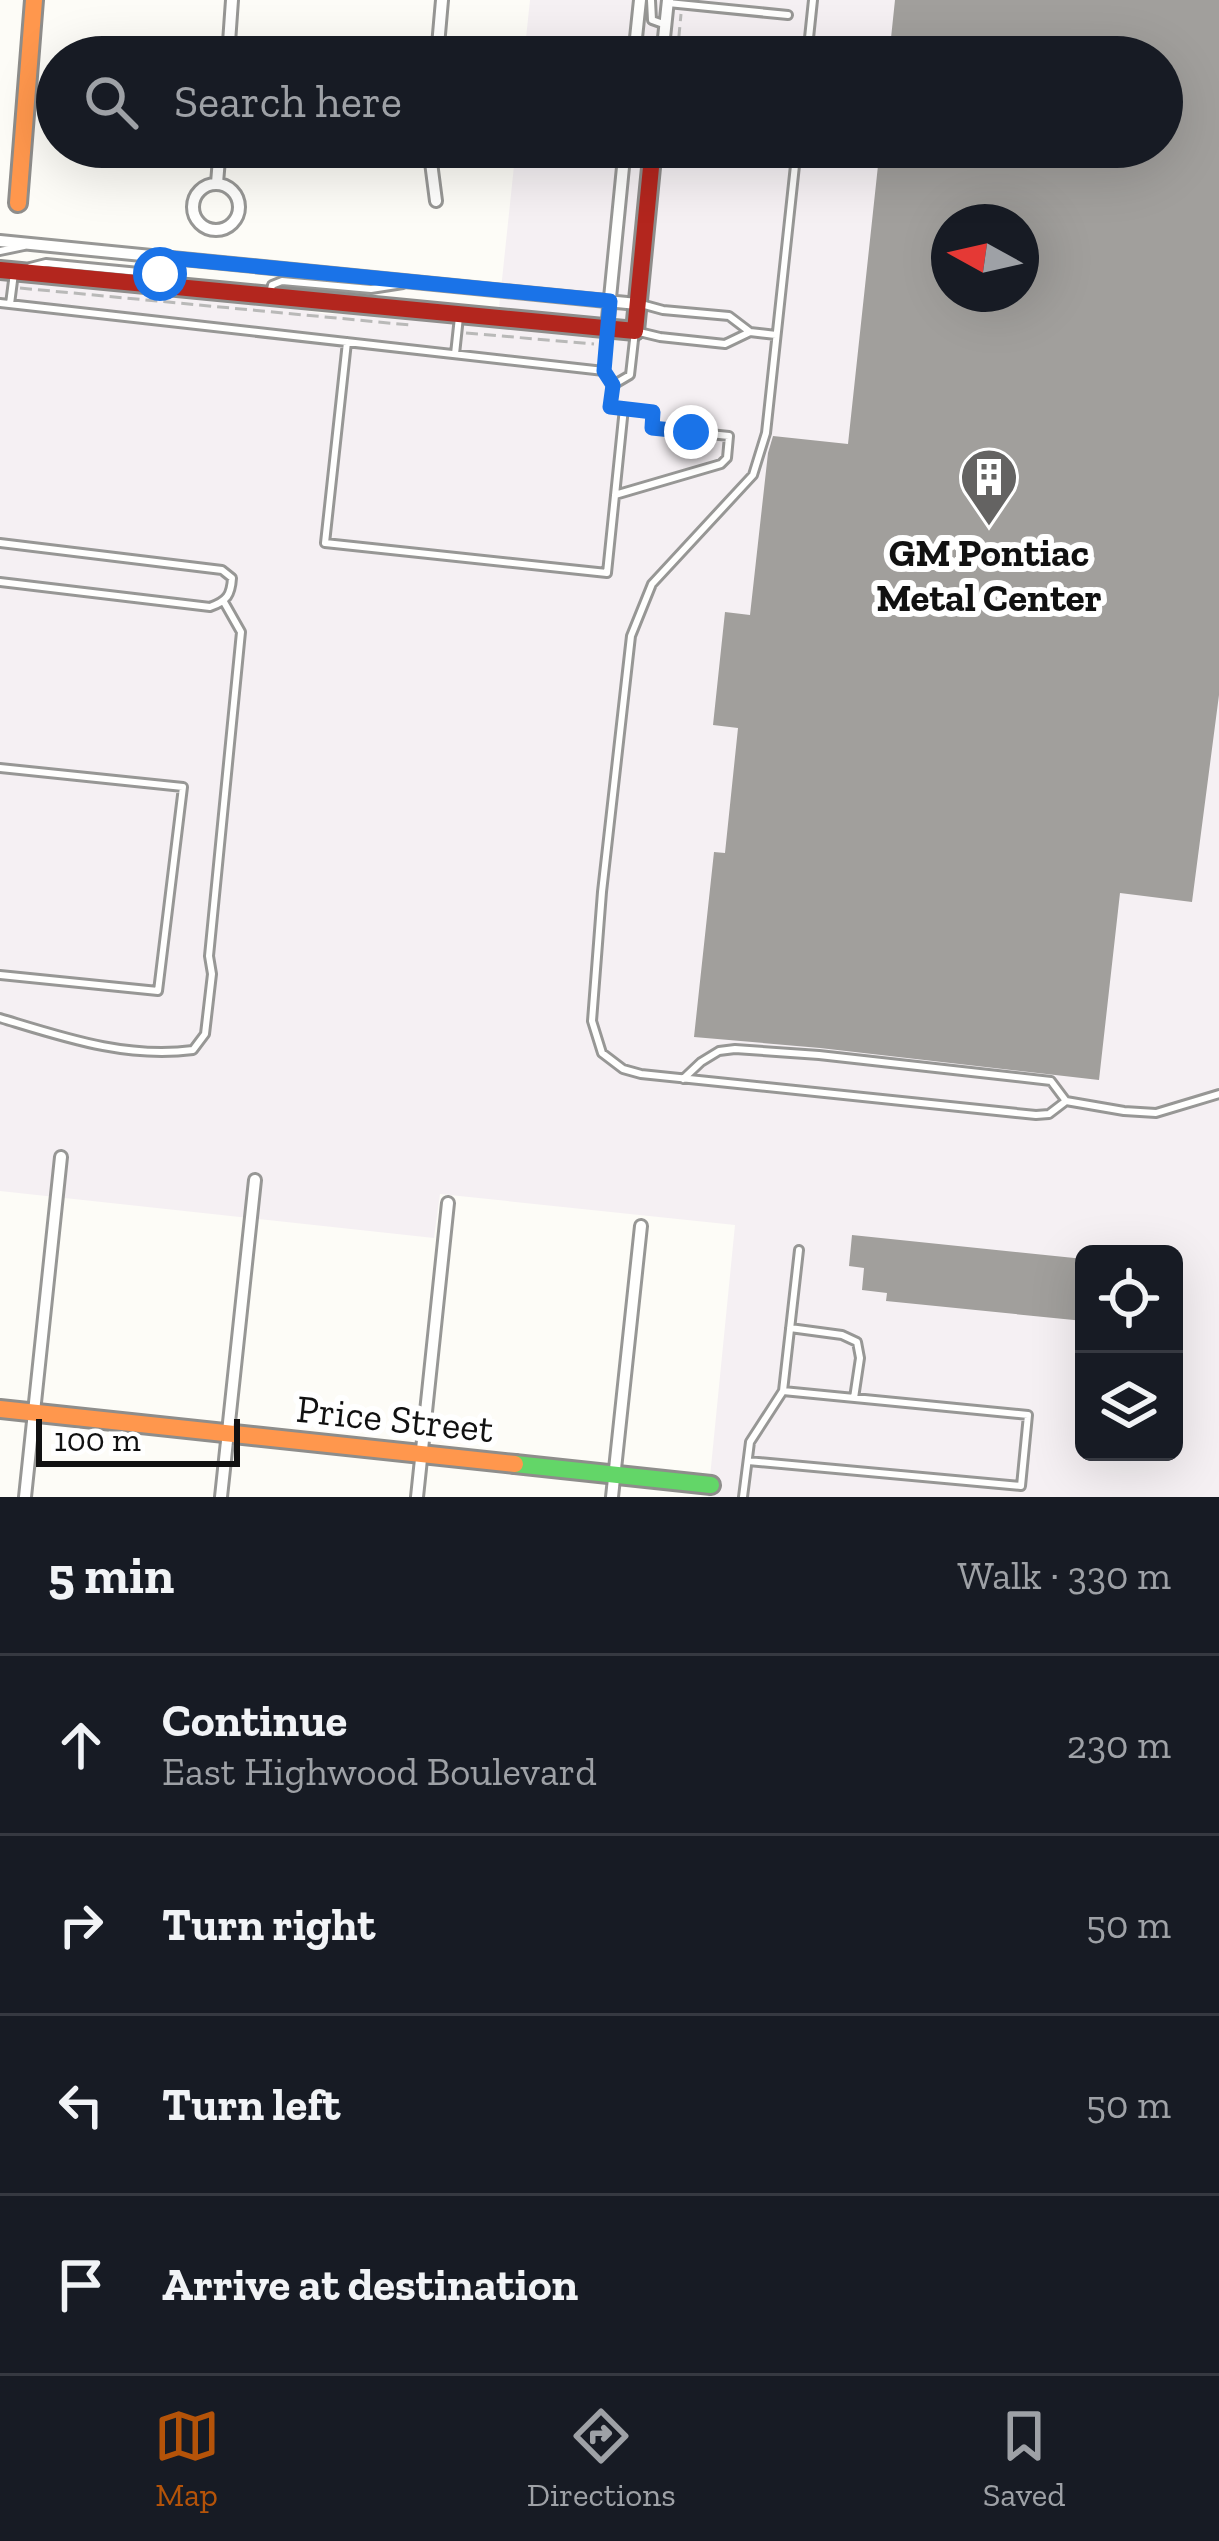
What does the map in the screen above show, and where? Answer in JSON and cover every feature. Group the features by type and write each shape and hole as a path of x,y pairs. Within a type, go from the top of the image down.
{"street":[{"path":"18,203 34,0"},
{"path":"229,36 232,0"},
{"path":"439,36 442,0"},
{"path":"636,36 640,0"},
{"path":"664,36 668,2"},
{"path":"217,183 218,168"},
{"path":"432,168 436,201"},
{"path":"606,336 623,168"},
{"path":"9,276 270,296 459,323 606,336 634,331 651,168"},
{"path":"217,183 233,191 239,208 231,225 214,230 198,222 192,205 200,189 217,183"},
{"path":"0,242 637,304"},
{"path":"25,1497 62,1157"},
{"path":"221,1497 255,1180"},
{"path":"417,1497 448,1203"},
{"path":"612,1497 640,1226"},
{"name":"Price Street","path":"0,1409 711,1485"}],"lane":[{"path":"651,0 652,20 665,25"},
{"path":"809,36 813,0"},
{"path":"668,2 788,15"},
{"path":"795,168 766,433 752,475 652,584 631,636 592,1022 602,1053 623,1069 641,1074 1036,1115 1049,1114 1066,1100"},
{"path":"0,251 33,245"},
{"path":"10,304 9,276 46,262 160,274 169,269 171,258"},
{"path":"270,296 278,281 371,289 418,282"},
{"path":"0,303 604,371"},
{"path":"637,304 729,316 750,332 776,335"},
{"path":"455,354 459,323"},
{"path":"613,385 630,375 634,331 725,344 750,332"},
{"path":"606,336 604,371 613,385 610,407 653,412 652,428 729,436 727,458 721,464 615,495"},
{"path":"346,342 325,543 607,573 624,408"},
{"path":"0,543 222,570 232,578 231,593 210,608 0,582"},
{"path":"0,1018 84,1044 165,1054 193,1050 205,1034 242,632 224,602"},
{"path":"0,768 183,787 158,991 0,975"},
{"path":"683,1079 719,1051 735,1048 1051,1081 1066,1100 1124,1111 1156,1112 1219,1094"},
{"path":"743,1497 750,1442 783,1391 799,1250"},
{"path":"790,1328 842,1335 857,1342 860,1358 854,1398"},
{"path":"748,1461 1021,1486 1028,1414 783,1391"}],"path":[{"path":"679,36 682,5"},
{"path":"9,276 415,325"},
{"path":"459,323 606,336"}],"shaded area":[{"path":"530,0 1219,0 1219,1497 708,1497 735,1225 440,1194 434,1238 0,1191 0,279 259,303 325,314 497,327 514,168 1183,168 1183,36 526,36"}],"building":[{"name":"GM Pontiac Metal Center","path":"895,0 1219,0 1219,695 1192,902 1120,893 1099,1080 694,1037 714,852 725,853 738,728 713,725 725,612 750,615 773,436 848,444 878,168 1183,168 1183,36 891,36"},
{"path":"852,1235 1075,1258 1075,1320 886,1301 887,1293 862,1290 864,1268 849,1266"}],"traffic: fast":[{"path":"515,1464 711,1485"}],"traffic: slow":[{"path":"18,203 34,0"},
{"path":"0,1409 515,1464"}],"traffic: jam":[{"path":"0,270 635,331 651,168"}],"place":[{"name":"GM Pontiac Metal Center","path":"989,528"}],"route":[{"path":"160,274 169,269 171,258 610,301 604,371 613,385 610,407 653,412 652,428 691,432"}]}
